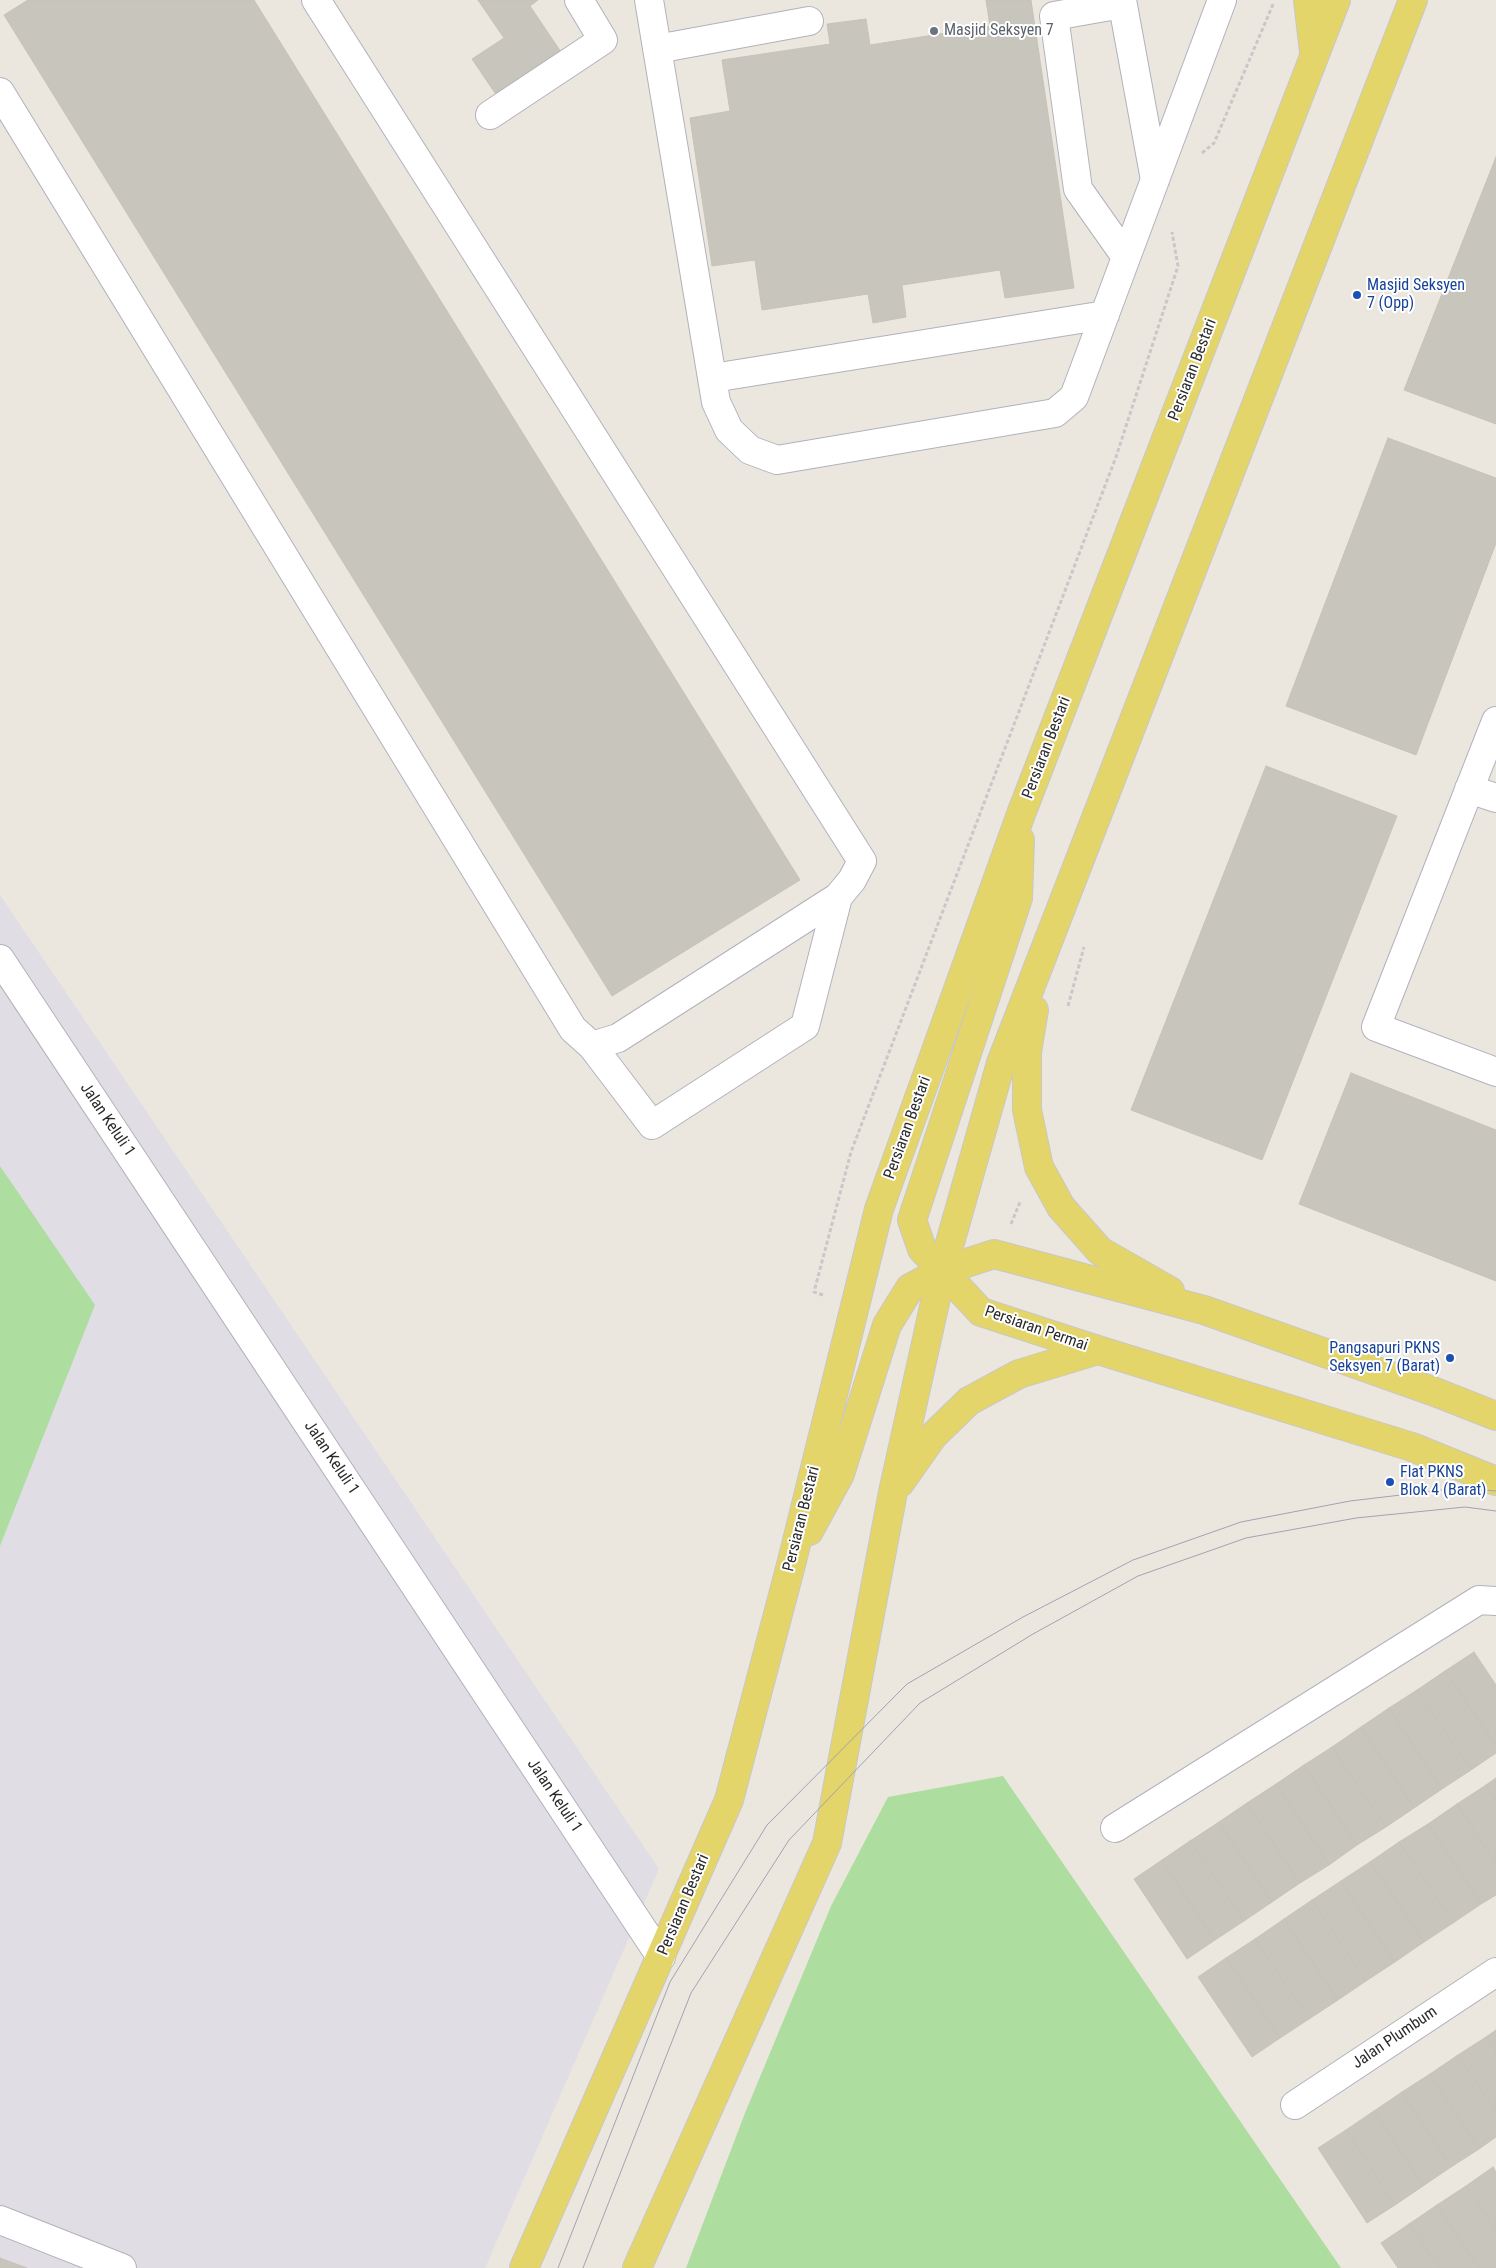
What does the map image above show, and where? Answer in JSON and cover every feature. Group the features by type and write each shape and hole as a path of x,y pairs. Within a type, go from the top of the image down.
{"main road":[{"path":"1308,0 1315,56"},
{"name":"Persiaran Bestari","path":"524,2268 546,2214 729,1800 792,1561 879,1209 1021,814 1336,0"},
{"path":"637,2268 827,1843 893,1492 942,1271 1000,1062 1413,0"},
{"name":"Persiaran Permai","path":"1021,814 1018,898 912,1220 922,1249 981,1312 1412,1447 1496,1481"},
{"path":"1045,950 1027,1052 1027,1110 1039,1167 1062,1207 1100,1251 1204,1310"},
{"path":"792,1561 840,1474 888,1325 910,1288 942,1271 994,1254 1204,1310 1436,1392 1496,1416"},
{"path":"893,1492 933,1436 969,1401 1019,1374 1098,1350"}],"street":[{"path":"316,0 862,861 852,880 838,897 618,1038 592,1046"},
{"path":"490,115 602,40 579,0"},
{"path":"649,0 716,402 729,430 750,450 777,460 1055,413 1074,397 1222,0"},
{"path":"1126,257 1078,189 1054,16 1122,2 1155,180"},
{"path":"657,49 809,20"},
{"path":"0,92 574,1029 592,1046 652,1125 805,1026 838,897"},
{"path":"713,378 1105,315"},
{"path":"1496,721 1376,1027 1496,1072"},
{"path":"1469,789 1496,798"},
{"name":"Jalan Keluli 1","path":"0,959 661,1957"},
{"path":"1115,1828 1479,1600 1496,1601"},
{"name":"Jalan Plumbum","path":"1295,2105 1496,1972"},
{"path":"0,2220 122,2268"}],"path":[{"path":"1196,159 1214,143 1275,0"},
{"path":"814,1292 851,1152 1116,457 1178,266 1170,226"},
{"path":"1068,1007 1086,941"},
{"path":"1010,1226 1037,1158"}],"shaded area":[{"path":"0,895 659,1869 485,2268 0,2268"}],"green space":[{"path":"0,1166 95,1305 0,1546"},
{"path":"1003,1776 1341,2268 686,2268 745,2113 831,1906 888,1797"}],"building":[{"path":"28,0 254,0 800,880 612,996 4,15"},
{"path":"478,0 538,0 530,6 561,52 497,96 472,59 504,38"},
{"path":"986,0 1031,0 1074,288 1005,298 1000,270 902,285 906,317 873,323 868,294 762,310 755,260 712,266 690,118 730,111 722,60 830,44 827,24 866,19 870,45 990,26"},
{"path":"1496,157 1496,424 1404,390"},
{"path":"1388,438 1496,478 1496,543 1416,755 1286,706"},
{"path":"1266,766 1397,816 1262,1160 1131,1110"},
{"path":"1351,1073 1496,1130 1496,1281 1299,1204"},
{"path":"1474,1652 1496,1685 1496,1746 1445,1671"},
{"path":"1445,1671 1496,1746 1496,1753 1471,1770 1417,1690"},
{"path":"1417,1690 1471,1770 1442,1789 1389,1708"},
{"path":"1389,1708 1442,1789 1414,1808 1361,1727"},
{"path":"1361,1727 1414,1808 1386,1827 1332,1747"},
{"path":"1332,1747 1386,1827 1357,1845 1304,1765"},
{"path":"1304,1765 1357,1845 1329,1865 1276,1784"},
{"path":"1496,1778 1496,1801 1486,1785"},
{"path":"1276,1784 1329,1865 1300,1883 1247,1803"},
{"path":"1486,1785 1496,1801 1496,1864 1457,1804"},
{"path":"1247,1803 1300,1883 1272,1902 1219,1822"},
{"path":"1457,1804 1496,1864 1496,1895 1481,1904 1428,1824"},
{"path":"1219,1822 1272,1902 1244,1921 1190,1841"},
{"path":"1428,1824 1481,1904 1453,1923 1399,1842"},
{"path":"1190,1841 1244,1921 1215,1940 1162,1860"},
{"path":"1399,1842 1453,1923 1424,1942 1370,1862"},
{"path":"1162,1860 1215,1940 1187,1959 1134,1879"},
{"path":"1370,1862 1424,1942 1395,1962 1341,1881"},
{"path":"1341,1881 1395,1962 1366,1981 1312,1900"},
{"path":"1312,1900 1366,1981 1338,2000 1284,1919"},
{"path":"1284,1919 1338,2000 1309,2019 1255,1939"},
{"path":"1255,1939 1309,2019 1280,2038 1226,1958"},
{"path":"1226,1958 1280,2038 1252,2057 1198,1977"},
{"path":"1496,2030 1496,2051 1486,2037"},
{"path":"1486,2037 1496,2051 1496,2112 1458,2055"},
{"path":"1458,2055 1496,2112 1496,2137 1479,2149 1430,2074"},
{"path":"1430,2074 1479,2149 1451,2167 1402,2092"},
{"path":"1402,2092 1451,2167 1423,2186 1374,2111"},
{"path":"1374,2111 1423,2186 1395,2205 1346,2130"},
{"path":"1346,2130 1395,2205 1367,2223 1318,2148"},
{"path":"1493,2167 1496,2172 1496,2232 1466,2186"},
{"path":"1466,2186 1496,2232 1496,2268 1479,2268 1437,2205"},
{"path":"1437,2205 1479,2268 1439,2268 1409,2224"},
{"path":"1409,2224 1439,2268 1398,2268 1381,2243"},
{"path":"0,2258 27,2268 0,2268"}],"tram line":[{"path":"558,2268 670,1982 767,1825 907,1684 1023,1617 1133,1560 1241,1522 1350,1501 1460,1488 1496,1491"},
{"path":"583,2268 691,1993 789,1840 920,1703 1033,1634 1138,1576 1246,1538 1356,1518 1465,1507 1496,1511"}],"place":[{"name":"Masjid Seksyen 7","path":"934,31"},
{"name":"Masjid Seksyen 7 (Opp)","path":"1357,295"},
{"name":"Pangsapuri PKNS Seksyen 7 (Barat)","path":"1450,1358"},
{"name":"Flat PKNS Blok 4 (Barat)","path":"1390,1482"}]}
